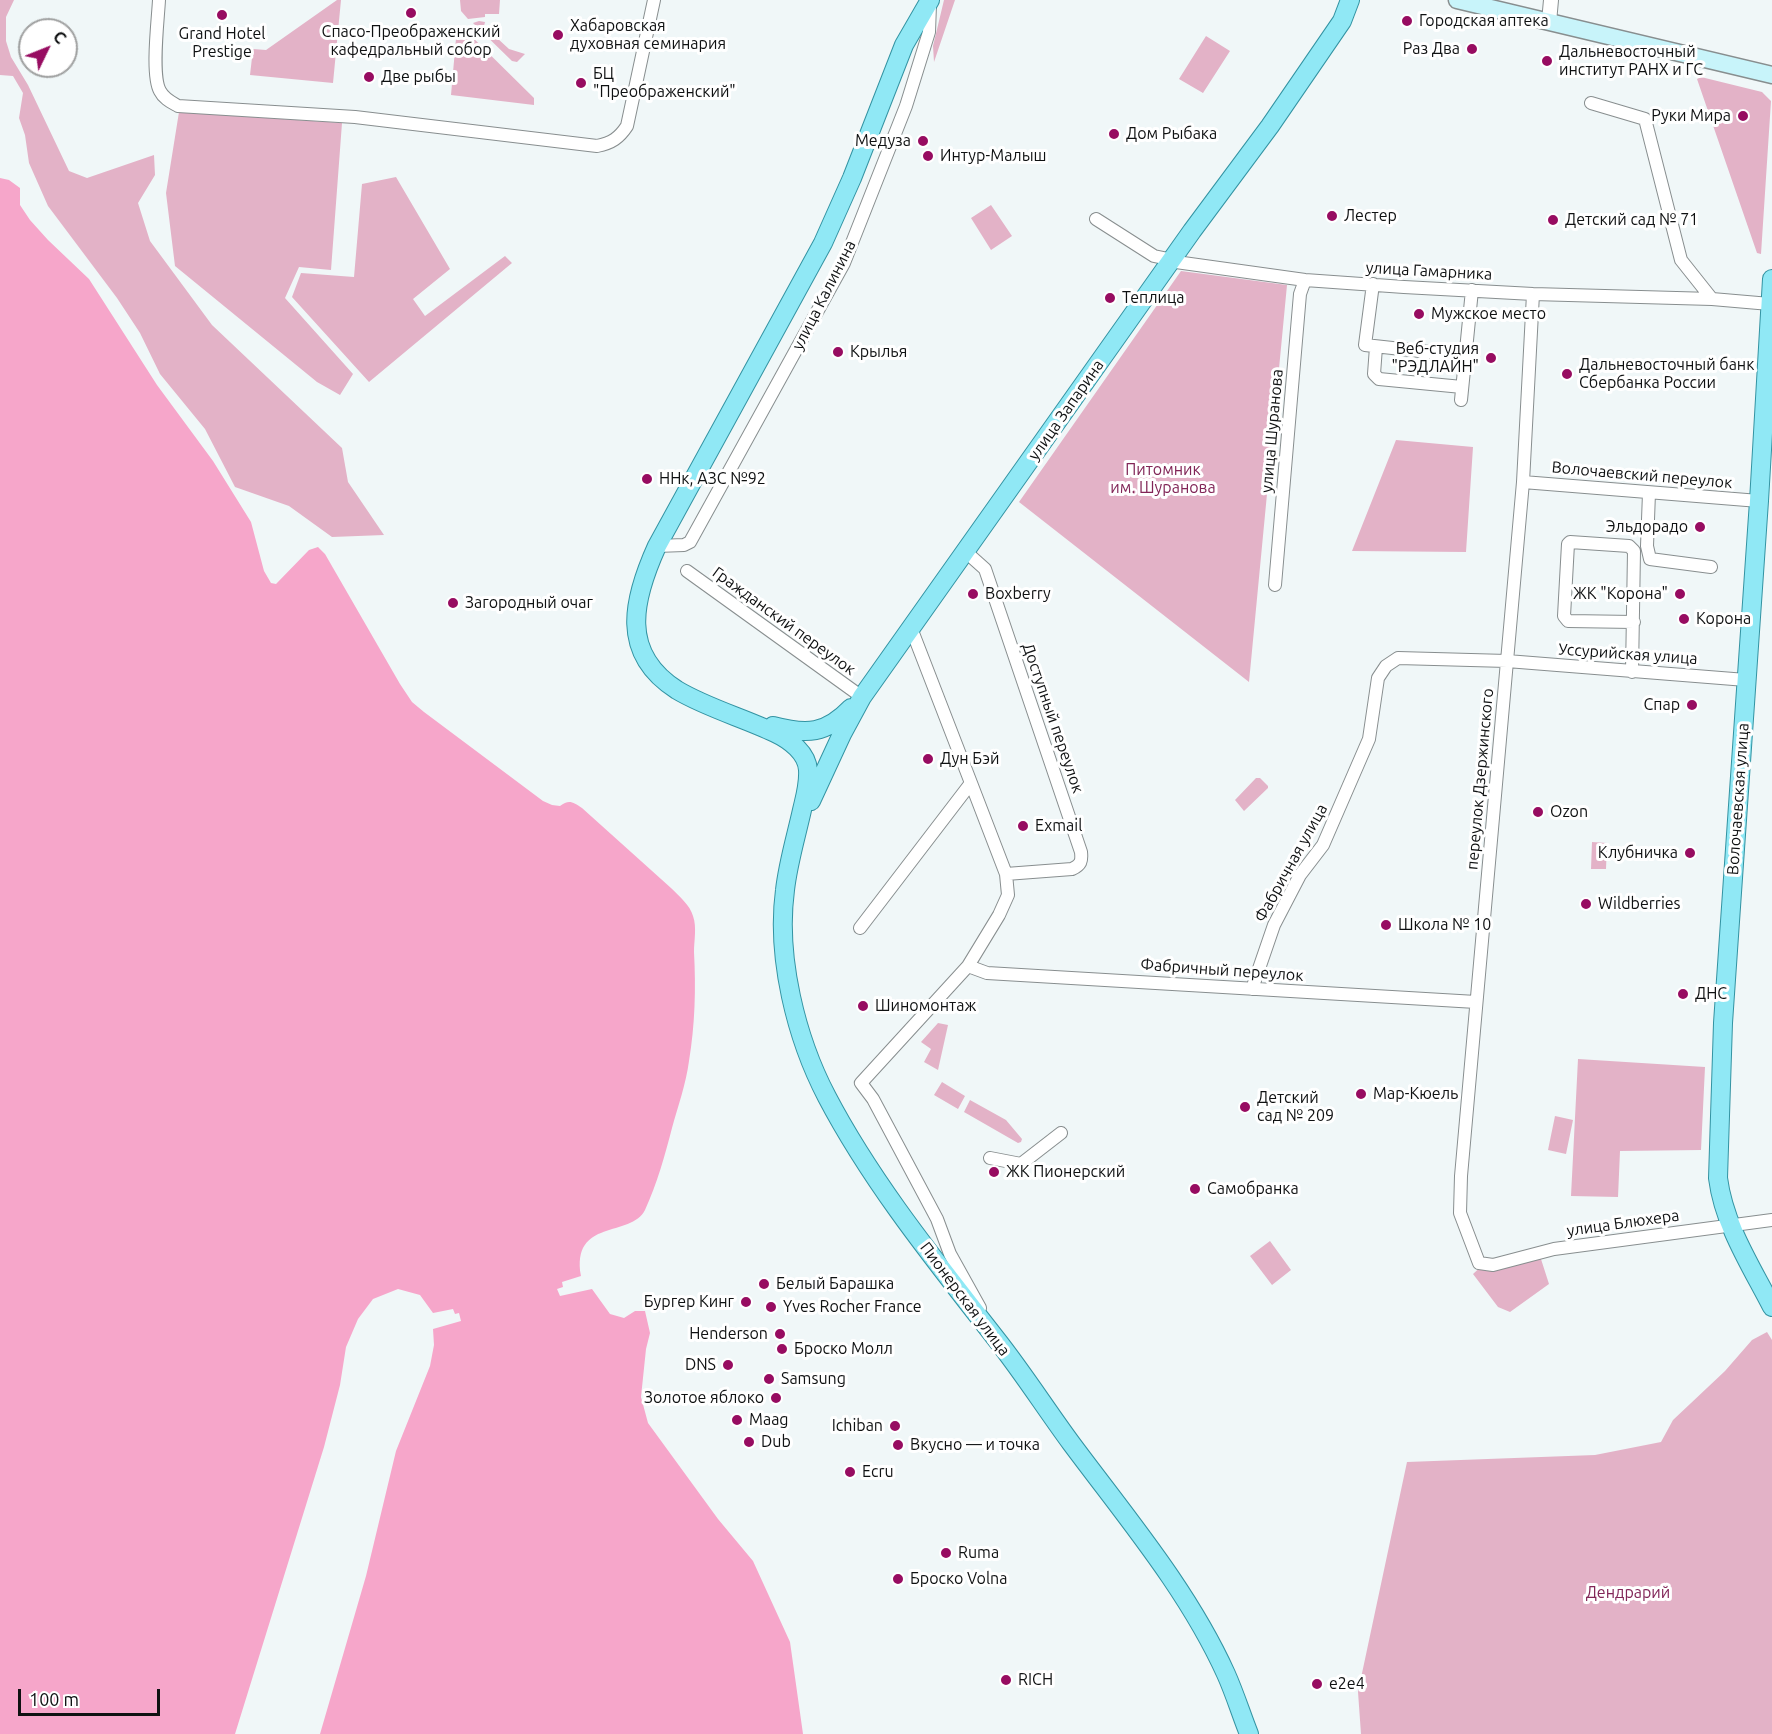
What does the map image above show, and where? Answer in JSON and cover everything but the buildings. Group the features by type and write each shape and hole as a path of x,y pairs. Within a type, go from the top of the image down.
{"main road":[{"name":"улица Калинина","path":"737,716 677,689 654,668 641,649 635,630 639,593 657,546 823,243 852,178 904,45 930,0"},
{"name":"улица Запарина","path":"798,830 833,753 862,697 1060,416 1270,126 1336,31 1350,0"},
{"path":"1456,0 1772,75"},
{"name":"Волочаевская улица","path":"1772,279 1723,1023 1718,1178 1730,1224 1772,1307"},
{"path":"737,716 801,732 818,730 832,724 862,697"},
{"path":"737,716 786,738 800,751 808,767 807,785 798,830"},
{"name":"Пионерская улица","path":"798,830 784,891 783,929 787,970 806,1050 826,1096 847,1134 938,1265 1000,1343 1152,1552 1224,1668 1249,1734"}],"street":[{"path":"159,0 156,76 160,92 167,101 178,105 355,117 597,146 613,142 627,126 654,0"},
{"name":"улица Калинина","path":"657,546 684,545 690,542 844,262 906,106 929,32 930,0"},
{"path":"1549,22 1551,0"},
{"path":"1591,103 1645,119 1681,260 1712,299"},
{"name":"улица Гамарника","path":"1096,219 1154,256 1176,262 1305,280 1533,294 1712,299 1771,304"},
{"name":"улица Шуранова","path":"1275,585 1300,294 1305,280"},
{"path":"1373,284 1365,345 1465,356"},
{"path":"1461,400 1472,290"},
{"name":"переулок Дзержинского","path":"1479,1263 1460,1213 1461,1176 1523,482 1533,294"},
{"path":"1376,347 1374,374 1378,379 1462,387"},
{"name":"Волочаевский переулок","path":"1523,482 1759,501"},
{"path":"1649,493 1647,546 1650,559 1710,567"},
{"path":"1632,672 1634,622 1634,551 1629,546 1570,542 1568,544 1565,619 1568,621 1634,622"},
{"name":"Доступный переулок","path":"966,552 985,569 1082,860 1072,869 1006,874"},
{"name":"Гражданский переулок","path":"687,571 862,697"},
{"path":"911,628 1006,874 1008,895 999,915 968,966 861,1083 884,1119 937,1219 950,1254 1000,1343"},
{"name":"Фабричная улица","path":"1252,989 1274,925 1300,875 1323,845 1369,739 1378,678 1386,666 1398,658 1507,661"},
{"name":"Уссурийская улица","path":"1507,661 1746,680"},
{"path":"860,928 971,783"},
{"name":"Фабричный переулок","path":"968,966 987,972 1476,1002"},
{"path":"990,1158 1021,1164 1062,1133"},
{"name":"улица Блюхера","path":"1479,1263 1493,1264 1554,1249 1772,1220"}],"green space":[{"path":"0,0 14,0 6,17 6,41 11,57 18,69 18,78 24,78 28,85 69,171 87,178 154,155 155,175 138,203 150,241 212,325 342,448 348,482 384,535 332,537 289,506 235,487 205,429 160,374 140,333 117,298 48,206 29,163 25,135 19,118 23,93 13,76 0,75"},
{"path":"337,0 341,0 333,83 250,75 253,49 266,50"},
{"path":"460,0 500,0 499,14 485,14 485,17 468,19 461,11"},
{"path":"944,0 955,0 934,62 933,46"},
{"path":"485,22 484,26 509,49 525,54 517,62 512,61 473,23"},
{"path":"457,27 462,27 534,98 534,105 451,95"},
{"path":"1206,36 1230,51 1203,93 1179,79"},
{"path":"1701,77 1762,92 1771,101 1761,254 1757,253 1697,79"},
{"path":"179,112 342,123 331,270 299,267 285,298 353,374 340,395 317,382 175,266 166,193"},
{"path":"396,177 450,269 413,299 425,316 505,256 512,263 369,382 292,297 301,273 354,277 362,184"},
{"path":"991,205 1012,236 991,250 971,218"},
{"name":"Питомник им. Шуранова","path":"1181,271 1287,285 1249,682 1019,502"},
{"path":"1396,440 1473,447 1466,552 1352,551"},
{"path":"1256,778 1260,778 1268,788 1244,811 1235,800"},
{"path":"1592,842 1607,843 1606,869 1591,869"},
{"path":"938,1023 948,1025 938,1070 924,1062 931,1049 921,1042"},
{"path":"1578,1059 1705,1067 1701,1150 1620,1151 1618,1197 1571,1196"},
{"path":"942,1082 965,1096 958,1109 934,1095"},
{"path":"970,1100 1006,1120 1022,1139 1021,1142 1018,1143 964,1112"},
{"path":"1555,1116 1573,1120 1566,1154 1548,1150"},
{"path":"1270,1241 1291,1270 1272,1285 1250,1256"},
{"path":"1540,1256 1549,1284 1510,1312 1498,1307 1473,1274 1485,1263"},
{"name":"Дендрарий","path":"1767,1332 1772,1340 1772,1734 1361,1734 1358,1692 1407,1462 1595,1455 1661,1442 1673,1420 1725,1371 1752,1340"}],"shaded area":[{"path":"0,178 9,180 20,188 20,205 30,220 89,279 157,385 213,461 251,522 264,571 271,583 276,584 309,550 318,547 325,554 412,702 543,801 560,806 571,802 582,808 671,888 692,912 695,929 695,993 688,1070 657,1180 645,1210 638,1218 593,1237 585,1245 580,1258 581,1276 562,1282 563,1287 557,1289 560,1296 592,1289 610,1314 624,1318 635,1311 645,1311 650,1333 641,1397 648,1423 718,1519 753,1561 790,1642 803,1734 320,1734 366,1576 396,1451 430,1366 434,1345 433,1329 461,1321 459,1313 455,1314 453,1309 433,1313 420,1295 398,1289 373,1299 358,1319 346,1347 340,1385 324,1447 235,1734 0,1734"}],"place":[{"name":"Спасо-Преображенский кафедральный собор","path":"411,13"},
{"name":"Grand Hotel Prestige","path":"222,15"},
{"name":"Городская аптека","path":"1407,21"},
{"name":"Хабаровская духовная семинария","path":"558,35"},
{"name":"Раз Два","path":"1472,49"},
{"name":"Дальневосточный институт РАНХ и ГС","path":"1547,61"},
{"name":"Две рыбы","path":"369,77"},
{"name":"БЦ \"Преображенский\"","path":"581,83"},
{"name":"Руки Мира","path":"1743,116"},
{"name":"Дом Рыбака","path":"1114,134"},
{"name":"Медуза","path":"923,141"},
{"name":"Интур-Малыш","path":"928,156"},
{"name":"Лестер","path":"1332,216"},
{"name":"Детский сад № 71","path":"1553,220"},
{"name":"Теплица","path":"1110,298"},
{"name":"Мужское место","path":"1419,314"},
{"name":"Крылья","path":"838,352"},
{"name":"Веб-студия \"РЭДЛАЙН\"","path":"1491,358"},
{"name":"Дальневосточный банк Сбербанка России","path":"1567,374"},
{"name":"ННк, АЗС №92","path":"647,479"},
{"name":"Эльдорадо","path":"1700,527"},
{"name":"Boxberry","path":"973,594"},
{"name":"ЖК \"Корона\"","path":"1680,594"},
{"name":"Загородный очаг","path":"453,603"},
{"name":"Корона","path":"1684,619"},
{"name":"Спар","path":"1692,705"},
{"name":"Дун Бэй","path":"928,759"},
{"name":"Ozon","path":"1538,812"},
{"name":"Exmail","path":"1023,826"},
{"name":"Клубничка","path":"1690,853"},
{"name":"Wildberries","path":"1586,904"},
{"name":"Школа № 10","path":"1386,925"},
{"name":"ДНС","path":"1683,994"},
{"name":"Шиномонтаж","path":"863,1006"},
{"name":"Мар-Кюель","path":"1361,1094"},
{"name":"Детский сад № 209","path":"1245,1107"},
{"name":"ЖК Пионерский","path":"994,1172"},
{"name":"Самобранка","path":"1195,1189"},
{"name":"Белый Барашка","path":"764,1284"},
{"name":"Бургер Кинг","path":"746,1302"},
{"name":"Yves Rocher France","path":"771,1307"},
{"name":"Henderson","path":"780,1334"},
{"name":"Броско Молл","path":"782,1349"},
{"name":"DNS","path":"728,1365"},
{"name":"Samsung","path":"769,1379"},
{"name":"Золотое яблоко","path":"776,1398"},
{"name":"Maag","path":"737,1420"},
{"name":"Ichiban","path":"895,1426"},
{"name":"Dub","path":"749,1442"},
{"name":"Вкусно — и точка","path":"898,1445"},
{"name":"Ecru","path":"850,1472"},
{"name":"Ruma","path":"946,1553"},
{"name":"Броско Volna","path":"898,1579"},
{"name":"RICH","path":"1006,1680"},
{"name":"е2е4","path":"1317,1684"}]}
